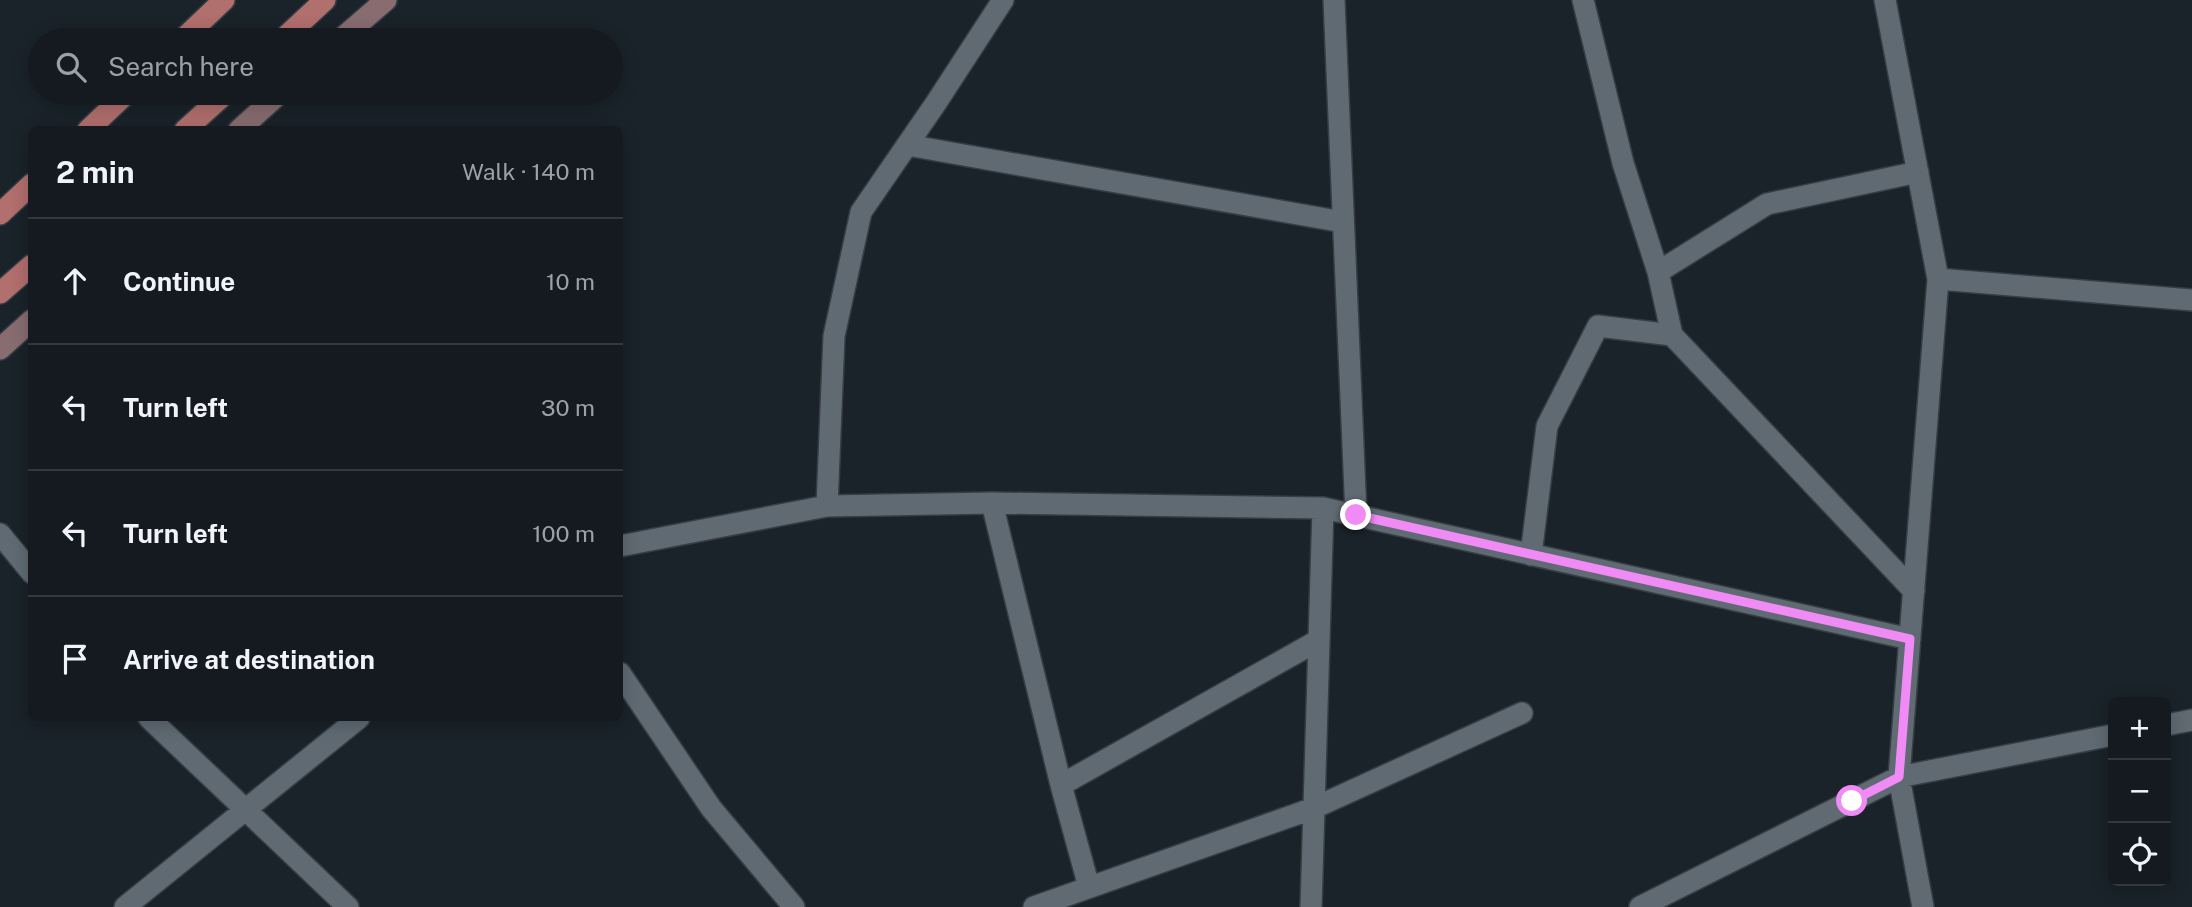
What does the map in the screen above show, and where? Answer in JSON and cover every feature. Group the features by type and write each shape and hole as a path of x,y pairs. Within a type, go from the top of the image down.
{"main road":[{"path":"195,28 224,0"},
{"path":"295,28 325,0"},
{"path":"354,28 386,0"},
{"path":"92,126 114,105"},
{"path":"189,126 213,105"},
{"path":"243,126 267,105"},
{"path":"0,214 28,188"},
{"path":"0,293 28,268"},
{"path":"0,349 28,324"}],"street":[{"path":"827,506 834,336 861,212 1003,0"},
{"path":"1334,0 1356,515"},
{"path":"1583,0 1623,163 1658,272 1672,335 1914,591"},
{"path":"1885,0 1938,279 1899,777 1923,907"},
{"path":"907,145 1343,222"},
{"path":"1658,272 1767,204 1918,172"},
{"path":"1938,279 2192,300"},
{"path":"1531,555 1547,426 1598,326 1672,335"},
{"path":"992,503 1061,785 1089,887"},
{"path":"623,545 827,506 992,503 1323,508 1910,639"},
{"path":"1311,907 1323,508"},
{"path":"0,534 28,568"},
{"path":"1061,785 1319,640"},
{"path":"623,677 711,808 794,907"},
{"path":"1034,907 1314,808 1522,713"},
{"path":"2171,724 2192,720"},
{"path":"152,721 348,907"},
{"path":"125,907 355,721"},
{"path":"1640,907 1899,777 2108,736"}],"route":[{"path":"1356,515 1910,639 1899,777 1852,801"}]}
